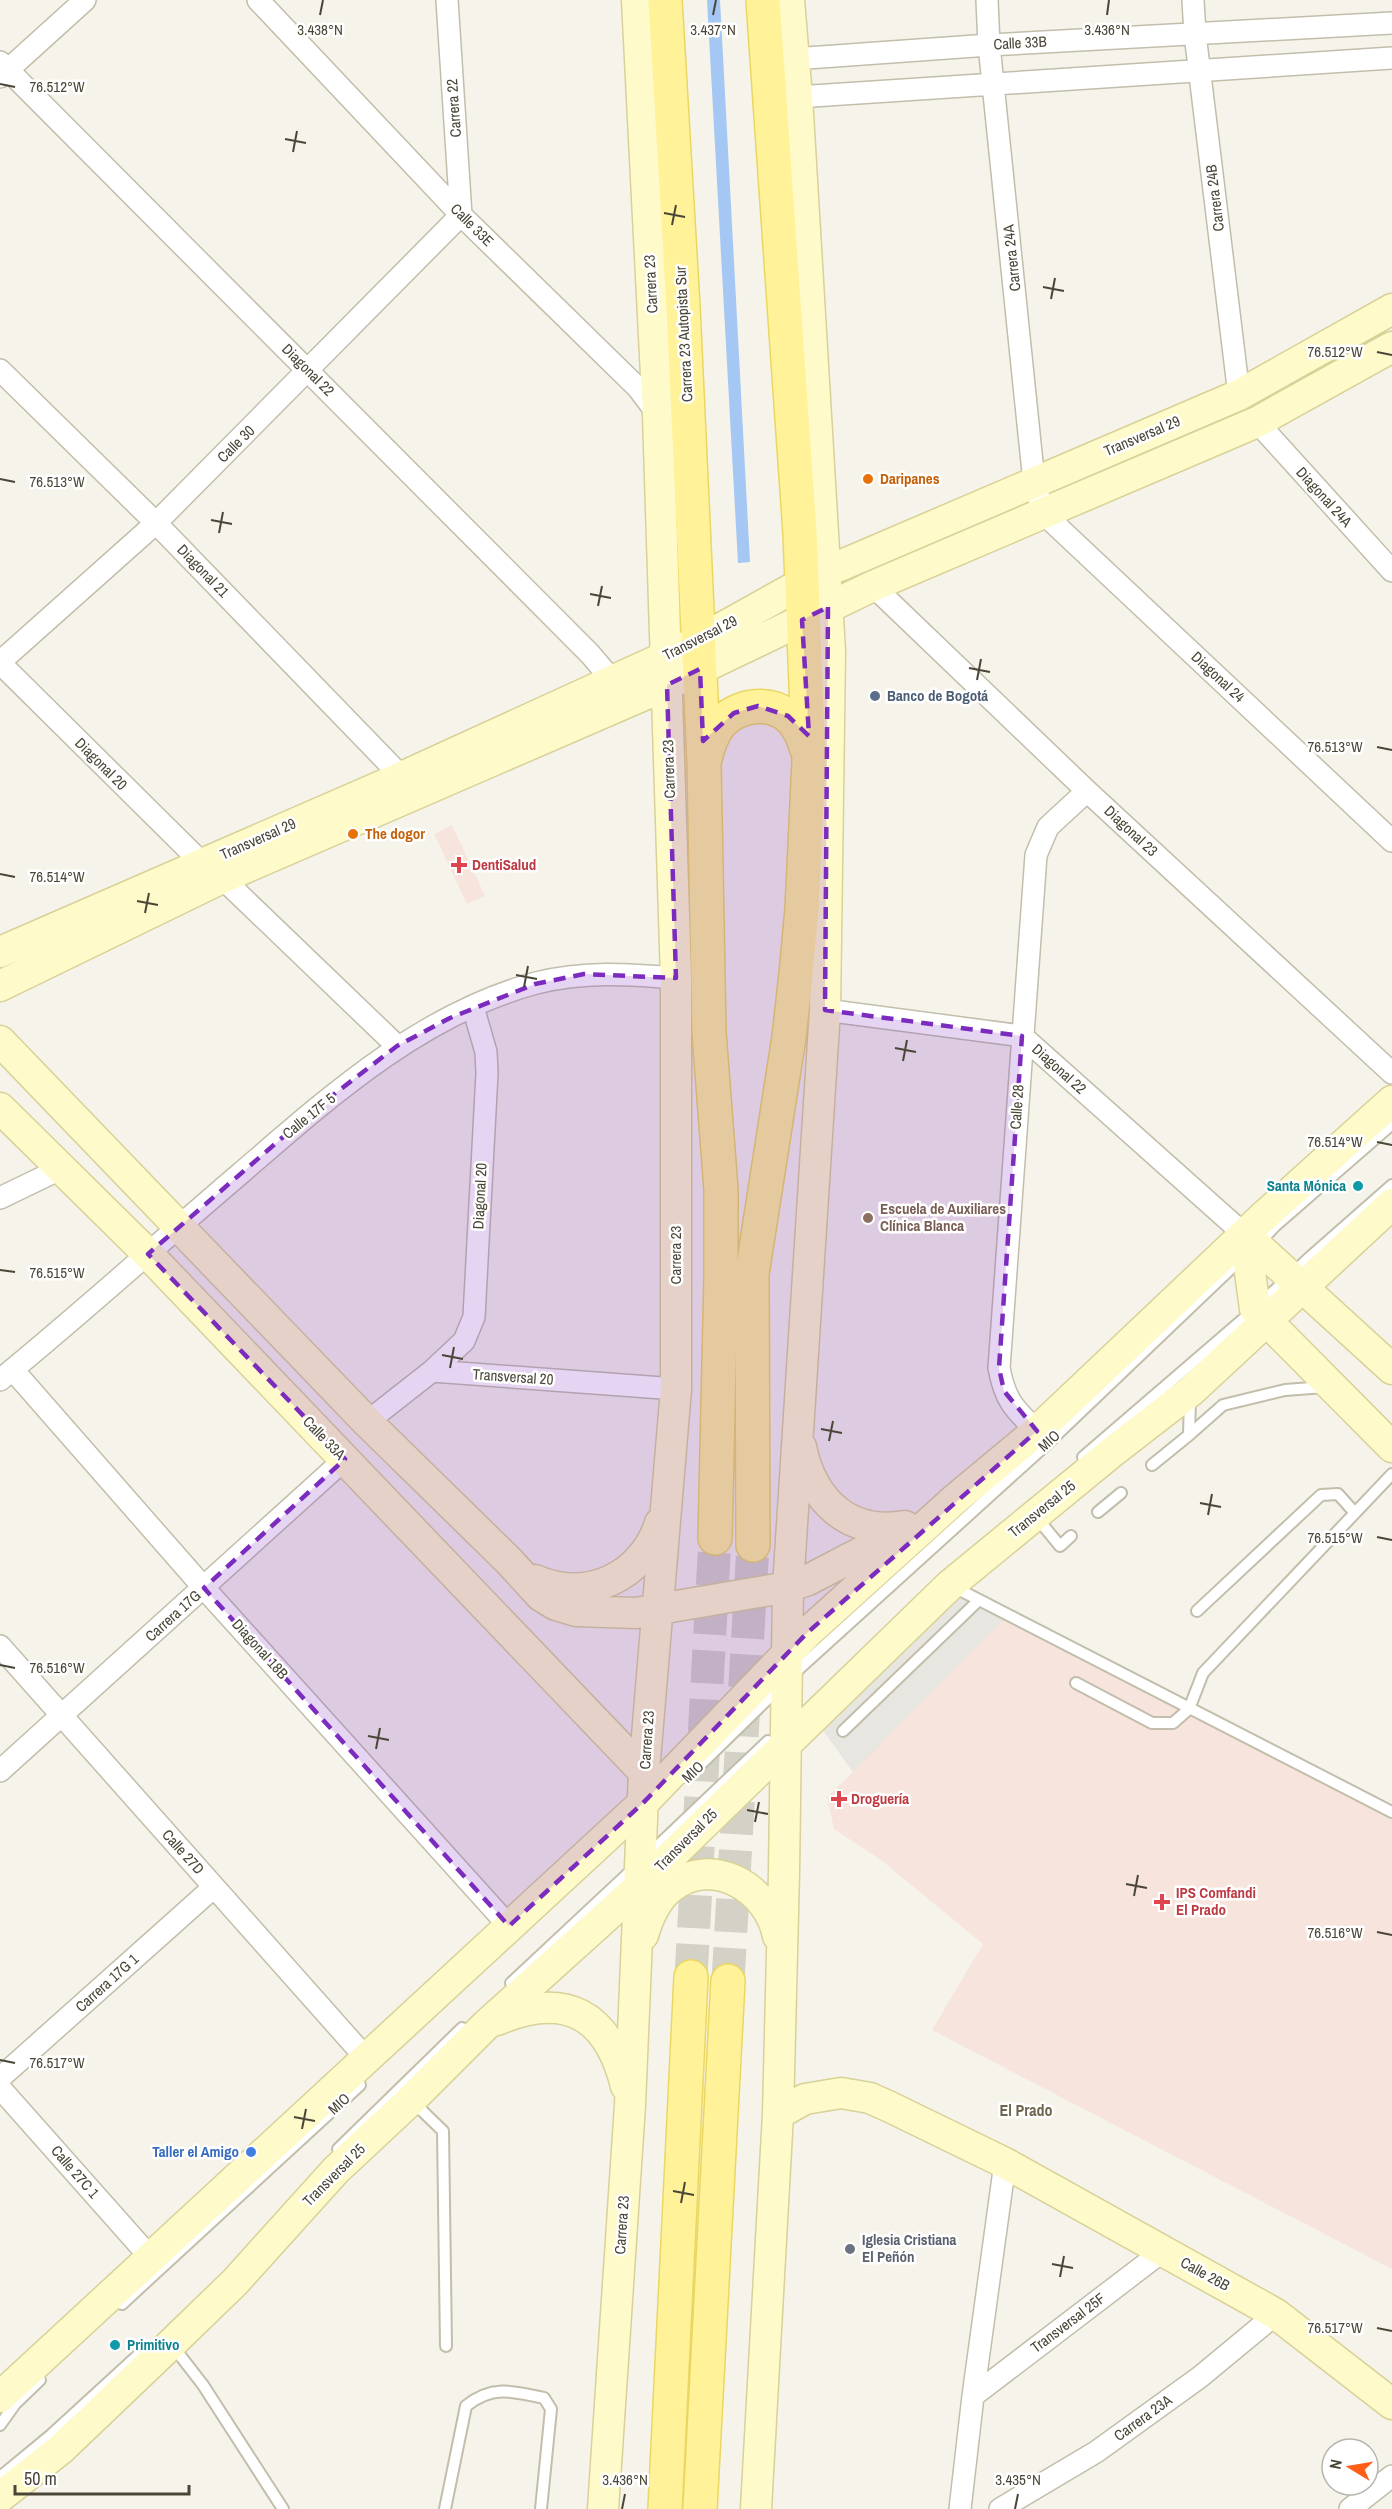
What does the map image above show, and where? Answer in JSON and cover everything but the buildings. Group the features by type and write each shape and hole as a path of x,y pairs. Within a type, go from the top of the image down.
{"main road":[{"name":"Carrera 23 Autopista Sur","path":"665,0 699,655"},
{"path":"753,1545 752,1274 789,1037 796,974 802,898 815,613 812,578 799,521 763,0"},
{"path":"699,655 704,762 709,1032 721,1200 715,1538"},
{"path":"704,762 711,739 720,725 741,710 758,706 774,709 792,720 802,736 809,761"},
{"path":"665,2500 691,1977"},
{"path":"700,2502 728,1981"}],"street":[{"path":"2,70 85,0"},
{"name":"Calle 33E","path":"258,0 461,215 638,388 658,415 689,446"},
{"name":"Carrera 22","path":"447,0 461,215"},
{"name":"Carrera 23","path":"603,2509 630,2104 644,1816 644,1772 676,1389 676,978 658,415 637,0"},
{"path":"789,0 797,98 812,578"},
{"name":"Carrera 24A","path":"987,0 989,45 1034,482 1044,514"},
{"name":"Carrera 24B","path":"1193,0 1195,34 1239,395"},
{"name":"Calle 33B","path":"793,59 989,45 1392,23"},
{"path":"797,98 1392,58"},
{"name":"Diagonal 22","path":"2,70 309,371 582,645 613,681"},
{"name":"Calle 30","path":"0,662 156,523 461,215"},
{"name":"Transversal 29","path":"699,655 812,578 1239,395 1392,309"},
{"name":"Transversal 29","path":"0,952 212,871 699,655 815,613 1257,422 1392,347"},
{"name":"Diagonal 21","path":"0,370 156,523 402,777"},
{"name":"Diagonal 24A","path":"1257,422 1392,571"},
{"name":"Diagonal 24","path":"1044,514 1392,841"},
{"name":"Diagonal 23","path":"873,586 1088,791 1392,1073"},
{"path":"756,2509 778,2114 790,1726 787,1666 788,1587 825,1010 830,651 815,613"},
{"name":"Diagonal 20","path":"0,662 212,871 397,1046"},
{"name":"Transversal 29","path":"0,986 212,871 402,777 613,681 667,670"},
{"name":"Calle 28","path":"1038,1431 1018,1412 1004,1391 999,1368 1036,855 1048,827 1088,791"},
{"name":"Calle 17F 5","path":"6,1375 291,1129 397,1046 473,1007 535,984 584,974 676,978"},
{"name":"Diagonal 20","path":"432,1371 464,1341 474,1317 487,1072 486,1052 473,1007"},
{"name":"Diagonal 22","path":"825,1010 1023,1036 1250,1244"},
{"path":"0,1041 367,1422 509,1560 530,1577 564,1588 591,1587 615,1578 634,1565 651,1544 661,1519 668,1482"},
{"path":"1,2396 150,2257 368,2066 509,1926 644,1816 787,1666 954,1500 1038,1431 1250,1244 1392,1101"},
{"name":"Calle 33A","path":"0,1108 148,1254 644,1772"},
{"path":"1,1196 60,1169"},
{"name":"Transversal 25","path":"0,2497 60,2449 164,2341 235,2282 336,2170 411,2100 476,2024 640,1874 790,1726 936,1590 1191,1391 1261,1315 1298,1282 1321,1268 1392,1204"},
{"path":"1250,1244 1298,1282 1392,1369"},
{"path":"1250,1244 1261,1315 1392,1447"},
{"path":"367,1422 432,1371"},
{"name":"Transversal 20","path":"432,1371 676,1389"},
{"name":"Diagonal 18B","path":"6,1375 204,1588 509,1926"},
{"path":"798,1429 806,1466 813,1481 822,1496 843,1516 866,1526 878,1528 896,1528 916,1524"},
{"name":"Carrera 17G","path":"0,1771 345,1459"},
{"path":"509,1560 534,1590 565,1608 614,1614 657,1611 788,1587 808,1580 916,1524 954,1500"},
{"name":"Calle 27D","path":"0,1646 214,1887 368,2066"},
{"path":"637,1967 644,1929 657,1901 678,1882 694,1876 713,1875 732,1878 748,1887 766,1904 777,1930 782,1968"},
{"name":"Carrera 17G 1","path":"0,2078 214,1887"},
{"path":"476,2024 535,2008 563,2009 581,2015 597,2026 612,2047 630,2104"},
{"name":"Calle 27C 1","path":"0,2088 150,2257"},
{"name":"Calle 26B","path":"778,2114 795,2104 825,2094 842,2093 862,2096 1005,2163 1276,2314 1392,2404"},
{"path":"960,2509 1005,2163"},
{"name":"Transversal 25F","path":"973,2396 1163,2251"},
{"name":"Carrera 23A","path":"1000,2509 1096,2452 1200,2377 1276,2314"},
{"path":"11,2509 60,2449"},
{"path":"1350,2509 1392,2476"}],"lane":[{"name":"MIO","path":"690,1775 787,1666 1046,1445 1250,1244 1275,1226 1392,1124"},
{"path":"1298,1282 1309,1258 1392,1185"},
{"path":"1073,1466 1261,1315"},
{"path":"1152,1466 1222,1405 1285,1390 1331,1386"},
{"path":"1188,1435 1191,1391"},
{"path":"1076,1683 1152,1723 1173,1723 1189,1709 1203,1673 1392,1474"},
{"path":"1098,1512 1121,1493"},
{"path":"1197,1611 1321,1496 1338,1494 1355,1513"},
{"path":"1034,1515 1060,1546 1071,1536"},
{"path":"975,1549 936,1590 978,1601 1392,1812"},
{"path":"843,1731 978,1601"},
{"path":"500,1993 640,1874"},
{"name":"MIO","path":"326,2160 476,2024"},
{"name":"MIO","path":"109,2316 196,2238 368,2066"},
{"path":"411,2100 443,2132 446,2346"},
{"path":"0,2477 164,2341 203,2385 283,2509"},
{"path":"0,2425 15,2404 49,2372"},
{"path":"446,2509 466,2406 480,2395 498,2391 544,2398 551,2409 541,2509"}],"highlighted area":[{"path":"828,607 825,1010 1022,1036 999,1368 1004,1391 1037,1431 807,1633 643,1803 509,1926 204,1588 345,1459 148,1254 320,1105 397,1046 450,1018 535,984 584,974 676,978 667,685 700,669 703,741 734,713 758,706 788,716 809,736 802,620"}],"shaded area":[{"name":"DentiSalud","path":"452,825 485,896 467,904 434,834"},
{"name":"IPS Comfandi El Prado","path":"950,1585 1392,1812 1392,2269 932,2030 983,1944 881,1860 834,1829 827,1797 853,1772 813,1716"},
{"path":"950,1585 1007,1616 853,1772 813,1716"}],"water":[{"path":"707,0 720,0 750,562 738,563"}],"tunnel":[{"path":"691,1977 715,1538"},
{"path":"728,1981 753,1545"}],"place":[{"name":"Daripanes","path":"868,479"},
{"name":"Banco de Bogotá","path":"875,696"},
{"name":"The dogor","path":"353,834"},
{"name":"DentiSalud","path":"459,865"},
{"name":"Santa Mónica","path":"1358,1186"},
{"name":"Escuela de Auxiliares Clínica Blanca","path":"868,1218"},
{"name":"Droguería","path":"839,1799"},
{"name":"IPS Comfandi El Prado","path":"1162,1902"},
{"name":"Taller el Amigo","path":"251,2152"},
{"name":"Iglesia Cristiana El Peñón","path":"850,2249"},
{"name":"Primitivo","path":"115,2345"}],"district":[{"name":"El Prado","path":"1026,2110"}]}
